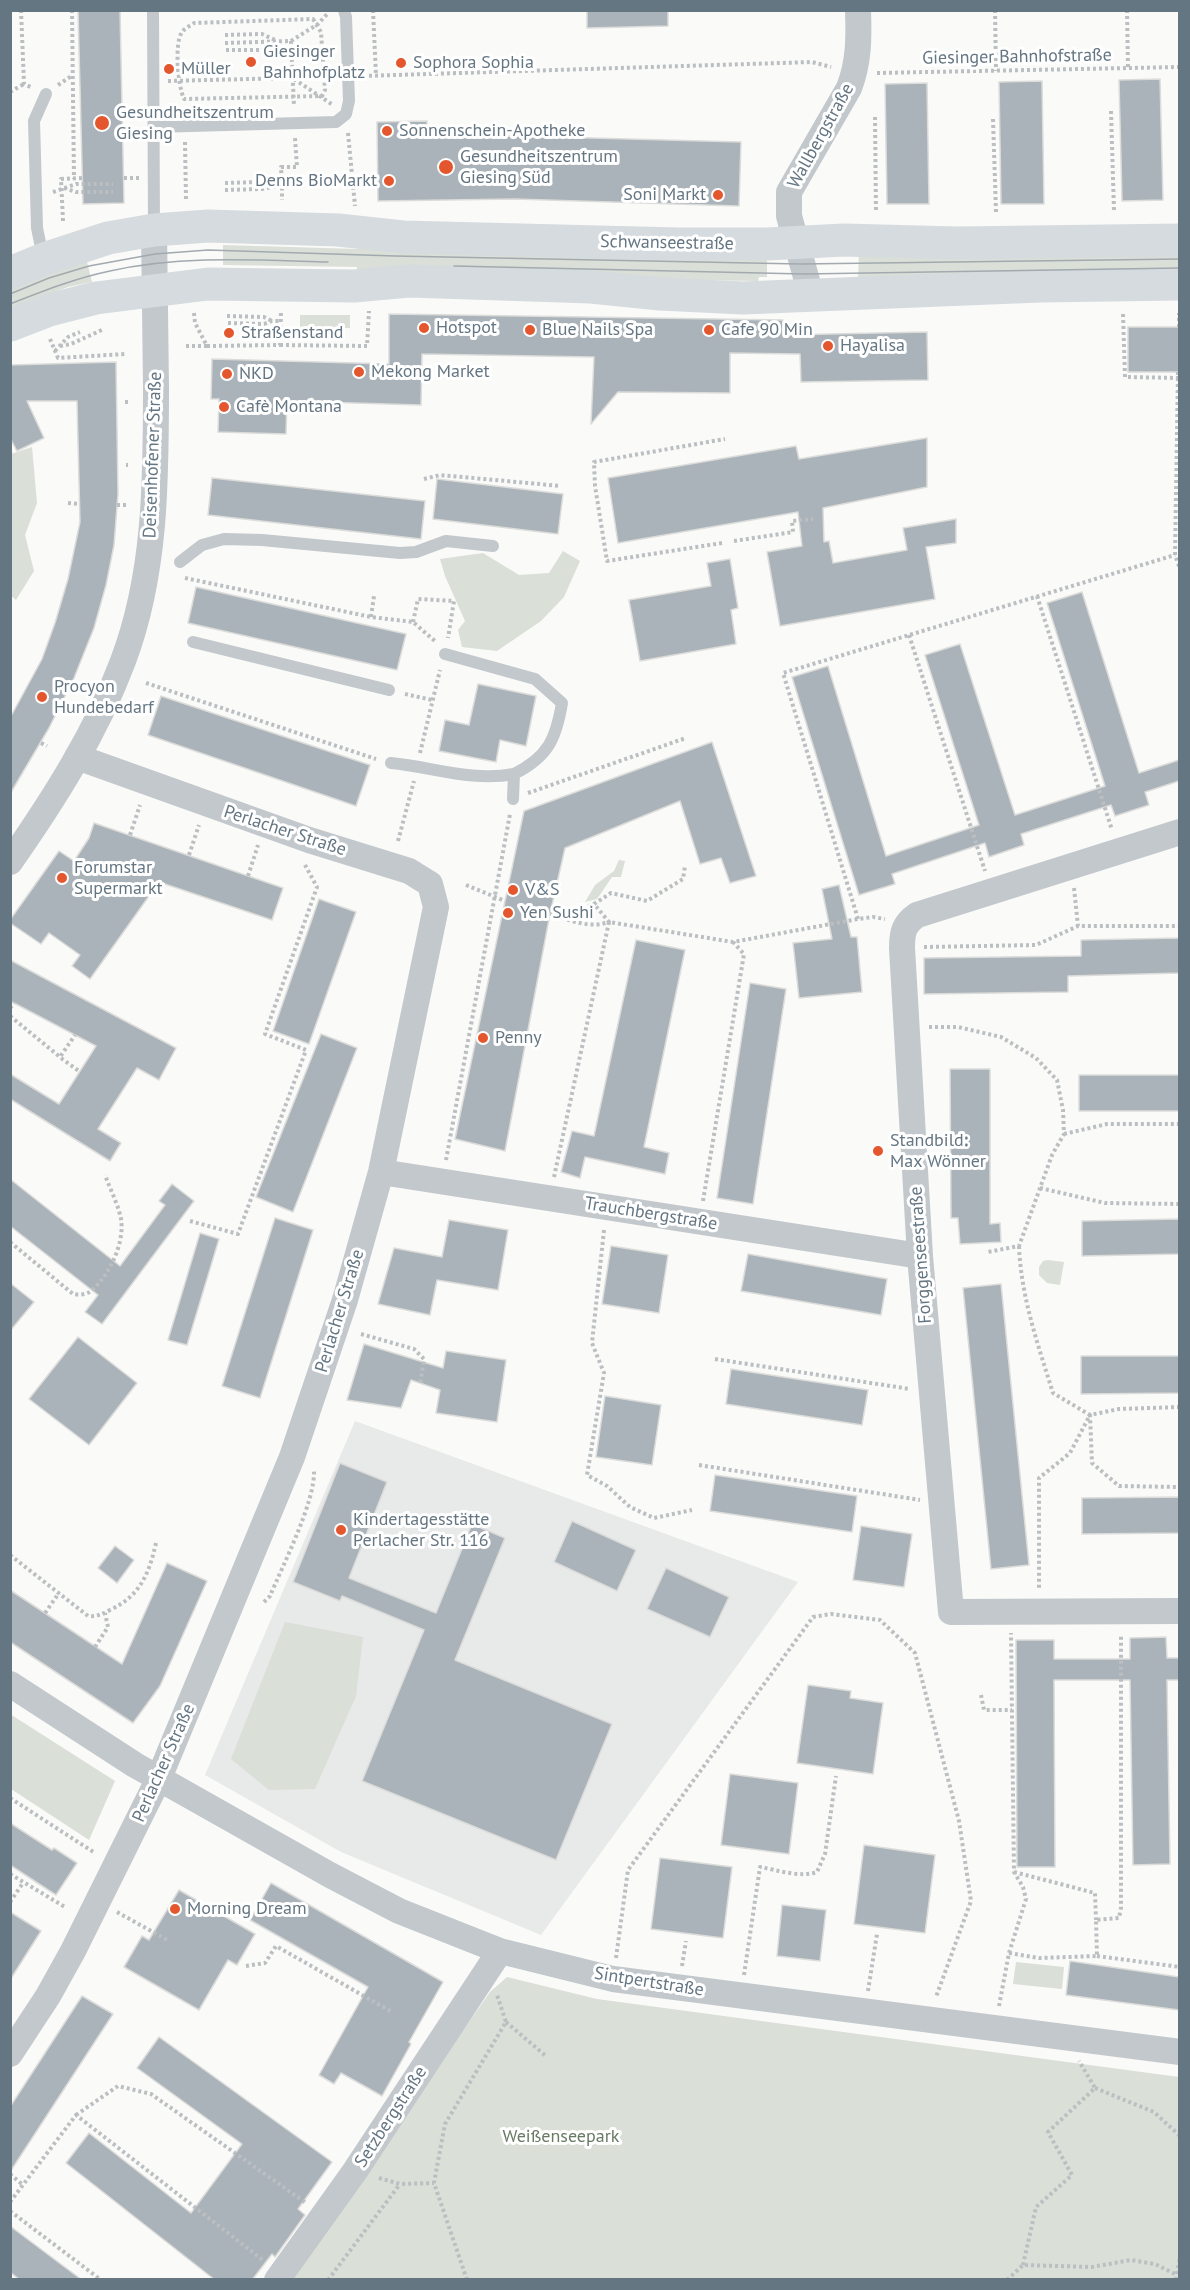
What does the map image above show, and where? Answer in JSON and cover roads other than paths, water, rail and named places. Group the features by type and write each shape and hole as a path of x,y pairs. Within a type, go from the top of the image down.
{"main road":[{"name":"Schwanseestraße","path":"10,273 108,238 154,230 226,226 339,230 403,237 678,244 795,243 844,240 957,243 1179,240"},
{"path":"10,325 49,310 96,298 208,284 354,286 410,281 591,287 701,297 742,298 1040,286 1179,284"}],"street":[{"name":"Wallbergstraße","path":"811,295 789,216 789,192 849,88 859,50 858,10"},
{"name":"Deisenhofener Straße","path":"10,862 42,816 99,715 124,659 150,555 156,453 154,230"},
{"name":"Perlacher Straße","path":"10,2054 48,1996 159,1779 300,1436 345,1300 381,1172 435,915 435,899 429,884 419,875 309,840 76,757"},
{"name":"Forggenseestraße","path":"1179,832 917,915 904,935 920,1256 951,1612 1179,1611"},
{"name":"Trauchbergstraße","path":"381,1172 920,1256"},
{"name":"Sintpertstraße","path":"10,1684 159,1779 330,1875 399,1911 500,1951 613,1979 1179,2052"},
{"name":"Setzbergstraße","path":"279,2277 355,2171 500,1951"}],"lane":[{"path":"153,10 154,230"},
{"path":"154,127 336,122 346,114 349,101 344,10"},
{"path":"44,260 37,228 33,121 46,94"},
{"path":"180,562 202,545 224,538 400,553 416,552 446,541 494,546"},
{"path":"193,642 390,690"},
{"path":"391,763 468,777 495,778 514,774 530,766 546,752 558,729 562,702 535,679 445,654"},
{"path":"513,799 514,774"}],"tram line":[{"path":"10,294 49,278 89,266 155,254 208,250 801,264 1180,259"},
{"path":"10,304 85,277 137,266 219,260 328,262"},
{"path":"454,266 804,274 1180,268"}],"place":[{"name":"Giesinger Bahnhofplatz","path":"251,62"},
{"name":"Sophora Sophia","path":"401,63"},
{"name":"Müller","path":"169,69"},
{"name":"Gesundheitszentrum Giesing","path":"102,123"},
{"name":"Sonnenschein-Apotheke","path":"387,131"},
{"name":"Gesundheitszentrum Giesing Süd","path":"446,167"},
{"name":"Denns BioMarkt","path":"389,181"},
{"name":"Soni Markt","path":"718,195"},
{"name":"Hotspot","path":"424,328"},
{"name":"Blue Nails Spa","path":"530,330"},
{"name":"Cafe 90 Min","path":"709,330"},
{"name":"Straßenstand","path":"229,333"},
{"name":"Hayalisa","path":"828,346"},
{"name":"Mekong Market","path":"359,372"},
{"name":"NKD","path":"227,374"},
{"name":"Cafè Montana","path":"224,407"},
{"name":"Procyon Hundebedarf","path":"42,697"},
{"name":"Forumstar Supermarkt","path":"62,878"},
{"name":"V&S","path":"513,890"},
{"name":"Yen Sushi","path":"508,913"},
{"name":"Penny","path":"483,1038"},
{"name":"Standbild: Max Wönner","path":"878,1151"},
{"name":"Kindertagesstätte Perlacher Str. 116","path":"341,1530"},
{"name":"Morning Dream","path":"175,1909"}],"park label":[{"name":"Weißenseepark","path":"561,2137"}]}
